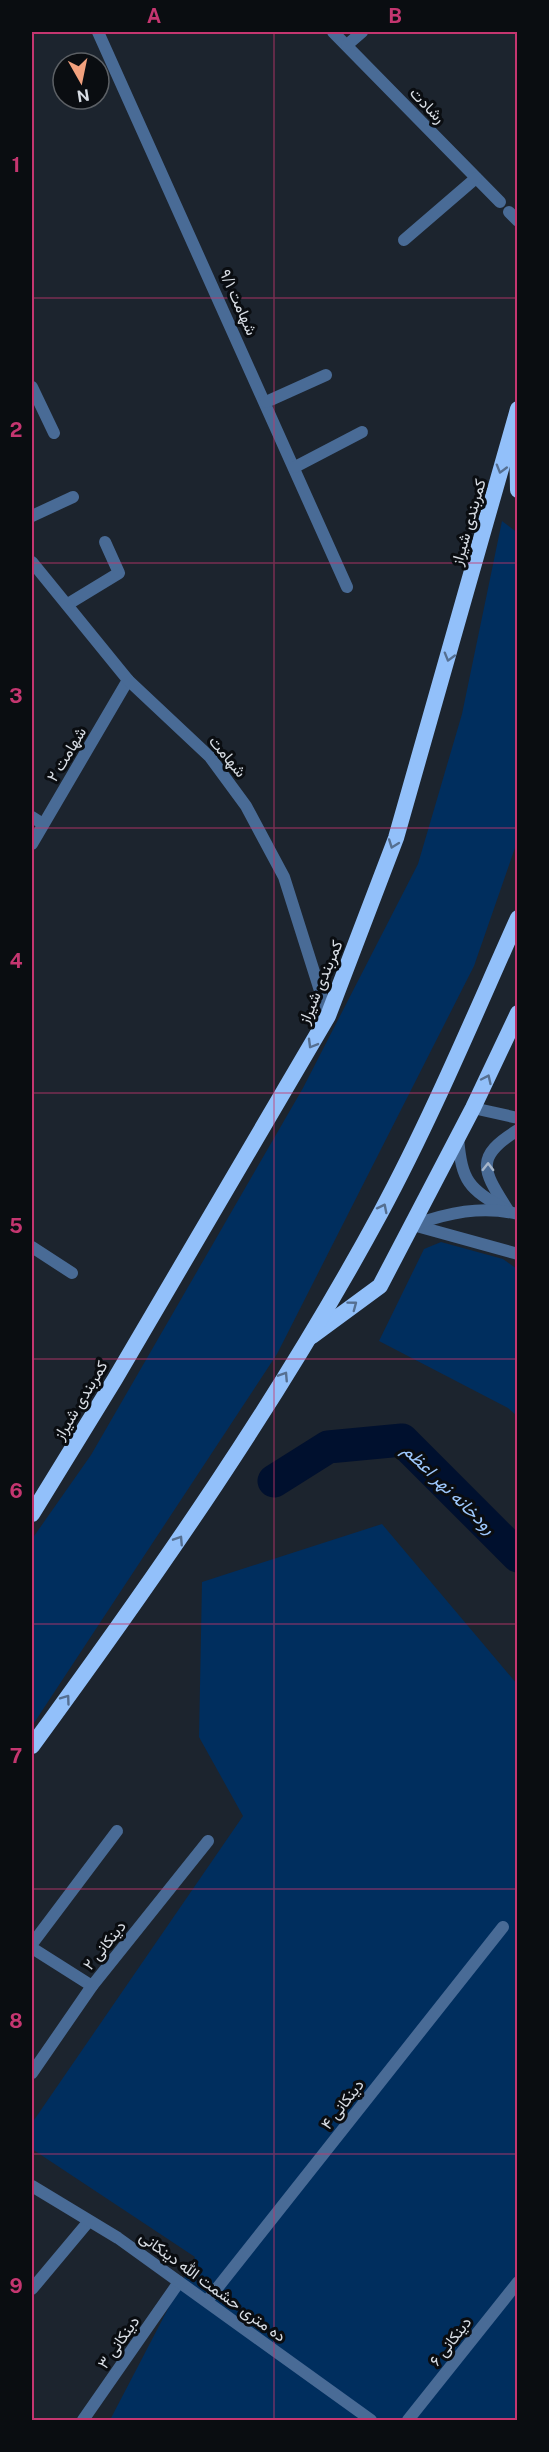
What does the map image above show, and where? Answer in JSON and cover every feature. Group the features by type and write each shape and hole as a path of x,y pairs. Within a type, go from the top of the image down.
{"highway":[{"path":"517,411 518,490"},
{"name":"کمربندی شیراز","path":"32,1514 115,1379 328,1016 396,838 517,411"},
{"path":"32,1746 148,1587 306,1341 387,1201 445,1081 518,918"},
{"path":"306,1341 380,1286 414,1226 518,1013"}],"street":[{"name":"۹/۱ شهامت","path":"98,32 266,402 347,587"},
{"name":"رشادت","path":"333,32 500,202"},
{"path":"347,45 363,32"},
{"path":"404,240 476,178"},
{"path":"266,402 326,375"},
{"path":"32,387 54,433"},
{"path":"295,467 362,432"},
{"path":"32,516 74,497"},
{"path":"68,604 119,573 105,542"},
{"name":"شهامت","path":"32,561 128,680 210,757 246,806 284,877 328,1016"},
{"name":"۲ شهامت","path":"32,844 128,680"},
{"path":"32,817 43,824"},
{"path":"473,1108 518,1118"},
{"path":"513,1213 488,1179 487,1159 496,1143 518,1130"},
{"path":"458,1138 460,1165 467,1180 477,1193 513,1213"},
{"path":"414,1226 447,1214 475,1209 513,1213"},
{"path":"414,1226 518,1254"},
{"path":"32,1247 72,1273"},
{"path":"92,1986 32,1946 117,1831"},
{"name":"۲ دینکانی","path":"32,2073 92,1986 208,1840"},
{"name":"۴ دینکانی","path":"207,2301 503,1927"},
{"name":"ده متری حشمت الله دینکانی","path":"32,2186 89,2221 207,2301 371,2421"},
{"path":"32,2289 89,2221"},
{"name":"۳ دینکانی","path":"83,2421 179,2282"},
{"name":"۶ دینکانی","path":"408,2421 518,2282"}],"shaded area":[{"path":"502,521 518,533 517,842 474,966 277,1354 32,1726 32,1539 91,1455 303,1088 418,864 462,714"},
{"path":"441,1242 503,1259 517,1269 517,1416 508,1408 379,1341 424,1249"},
{"path":"382,1524 517,1684 517,2420 110,2420 195,2257 32,2149 32,2123 243,1816 199,1737 202,1582"}],"waterway":[{"name":"رودخانه نهر اعظم","path":"274,1481 328,1447 402,1440 518,1556"}]}
